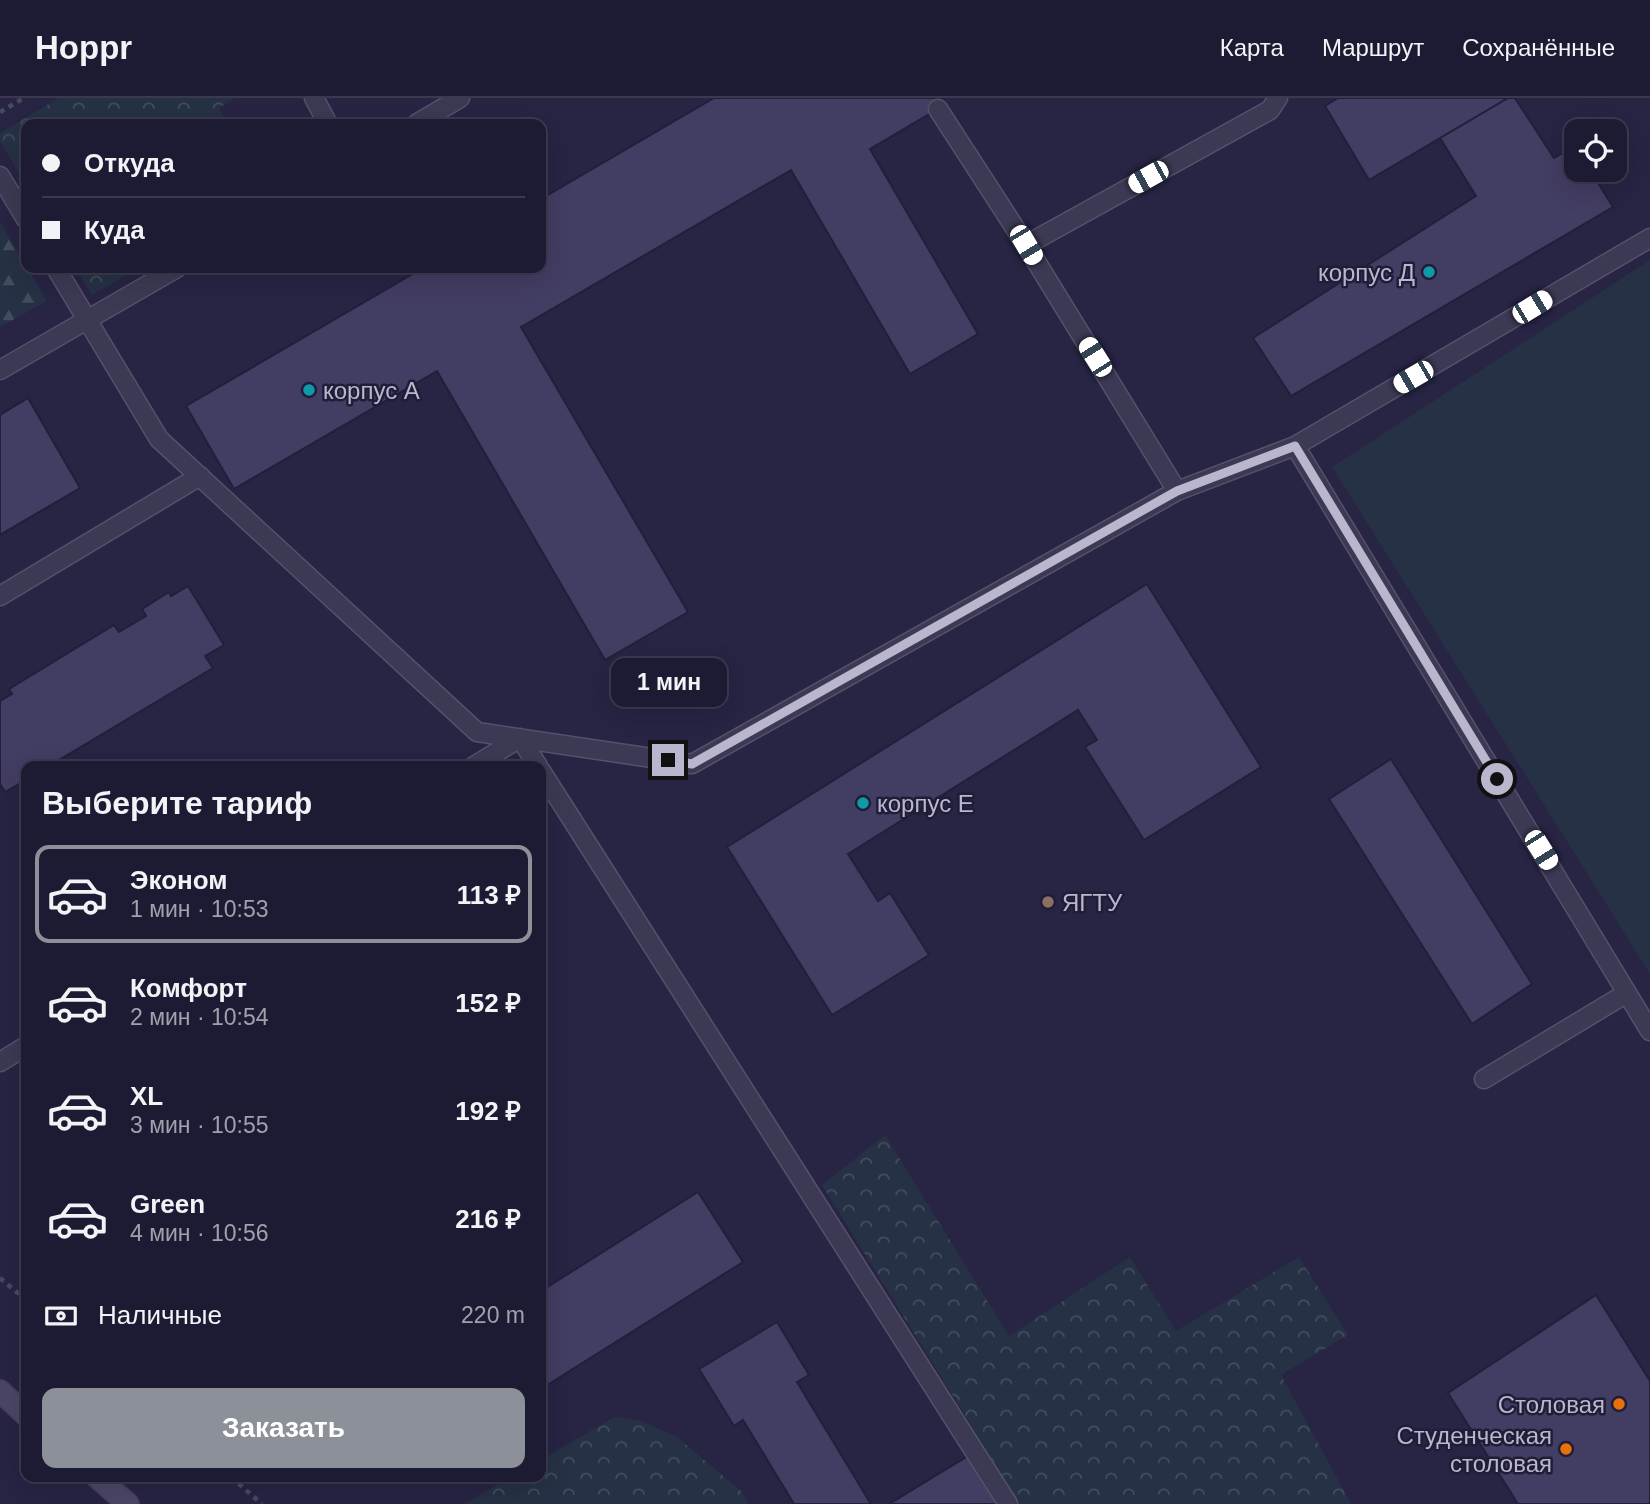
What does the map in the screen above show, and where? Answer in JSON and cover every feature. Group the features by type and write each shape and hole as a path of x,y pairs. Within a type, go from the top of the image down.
{"main road":[{"path":"0,1391 21,1410"},
{"path":"103,1482 128,1504"}],"lane":[{"path":"314,98 325,119"},
{"path":"424,119 460,98"},
{"path":"1026,245 1270,110 1279,98"},
{"path":"938,109 1026,245 1177,491"},
{"path":"0,176 21,211"},
{"path":"59,273 159,439 477,732 692,764 1177,491 1295,446 1650,238"},
{"path":"0,370 169,273"},
{"path":"1295,446 1650,1031"},
{"path":"0,596 200,476"},
{"path":"482,761 520,738"},
{"path":"520,738 534,761"},
{"path":"546,780 1008,1504"},
{"path":"1483,1079 1627,993"},
{"path":"0,1062 21,1049"}],"path":[{"path":"0,112 24,98"},
{"path":"0,1278 21,1296"},
{"path":"237,1482 262,1504"}],"green space":[{"path":"59,98 235,98 219,108 224,119 24,119"},
{"path":"21,121 21,177 0,141 0,133"},
{"path":"0,222 21,257 21,273 30,273 47,301 0,327"},
{"path":"1650,260 1650,974 1332,467"},
{"path":"79,273 129,273 92,295"},
{"path":"885,1135 1009,1336 1130,1257 1176,1331 1299,1257 1348,1335 1281,1375 1351,1504 1020,1504 822,1185"},
{"path":"614,1417 641,1421 677,1437 741,1491 749,1504 465,1504 502,1482 546,1482 546,1457"}],"building":[{"name":"корпус А","path":"714,98 942,98 946,104 870,149 978,334 910,374 791,170 521,327 688,612 605,660 437,371 234,489 186,406 414,273 546,273 546,196"},
{"path":"1338,98 1508,98 1369,180 1325,106"},
{"name":"корпус Д","path":"1508,98 1515,98 1554,158 1564,152 1564,182 1597,182 1613,207 1291,396 1253,338 1476,196 1440,138"},
{"path":"28,398 80,488 0,535 0,415"},
{"name":"корпус Е","path":"1147,584 1261,767 1144,840 1085,747 1097,740 1078,710 848,854 878,901 890,893 929,955 832,1015 727,847"},
{"path":"188,586 224,645 205,656 213,668 57,761 21,761 21,783 5,792 0,784 0,701 12,694 9,689 114,625 119,632 146,616 142,609 169,592 171,596"},
{"path":"1391,759 1532,984 1472,1024 1329,799"},
{"path":"698,1192 743,1262 546,1386 546,1288"},
{"name":"Студенческая столовая","path":"1596,1295 1650,1381 1650,1504 1518,1504 1448,1393"},
{"path":"777,1322 809,1375 797,1382 871,1504 794,1504 743,1420 734,1426 699,1369"},
{"path":"968,1456 997,1504 889,1504"}],"place":[{"name":"корпус Д","path":"1429,272"},
{"name":"корпус А","path":"309,390"},
{"name":"корпус Е","path":"863,803"},
{"name":"ЯГТУ","path":"1048,902"},
{"name":"Столовая","path":"1619,1404"},
{"name":"Студенческая столовая","path":"1566,1449"}],"route":[{"path":"668,760 692,764 1177,491 1295,446 1497,779"}]}
